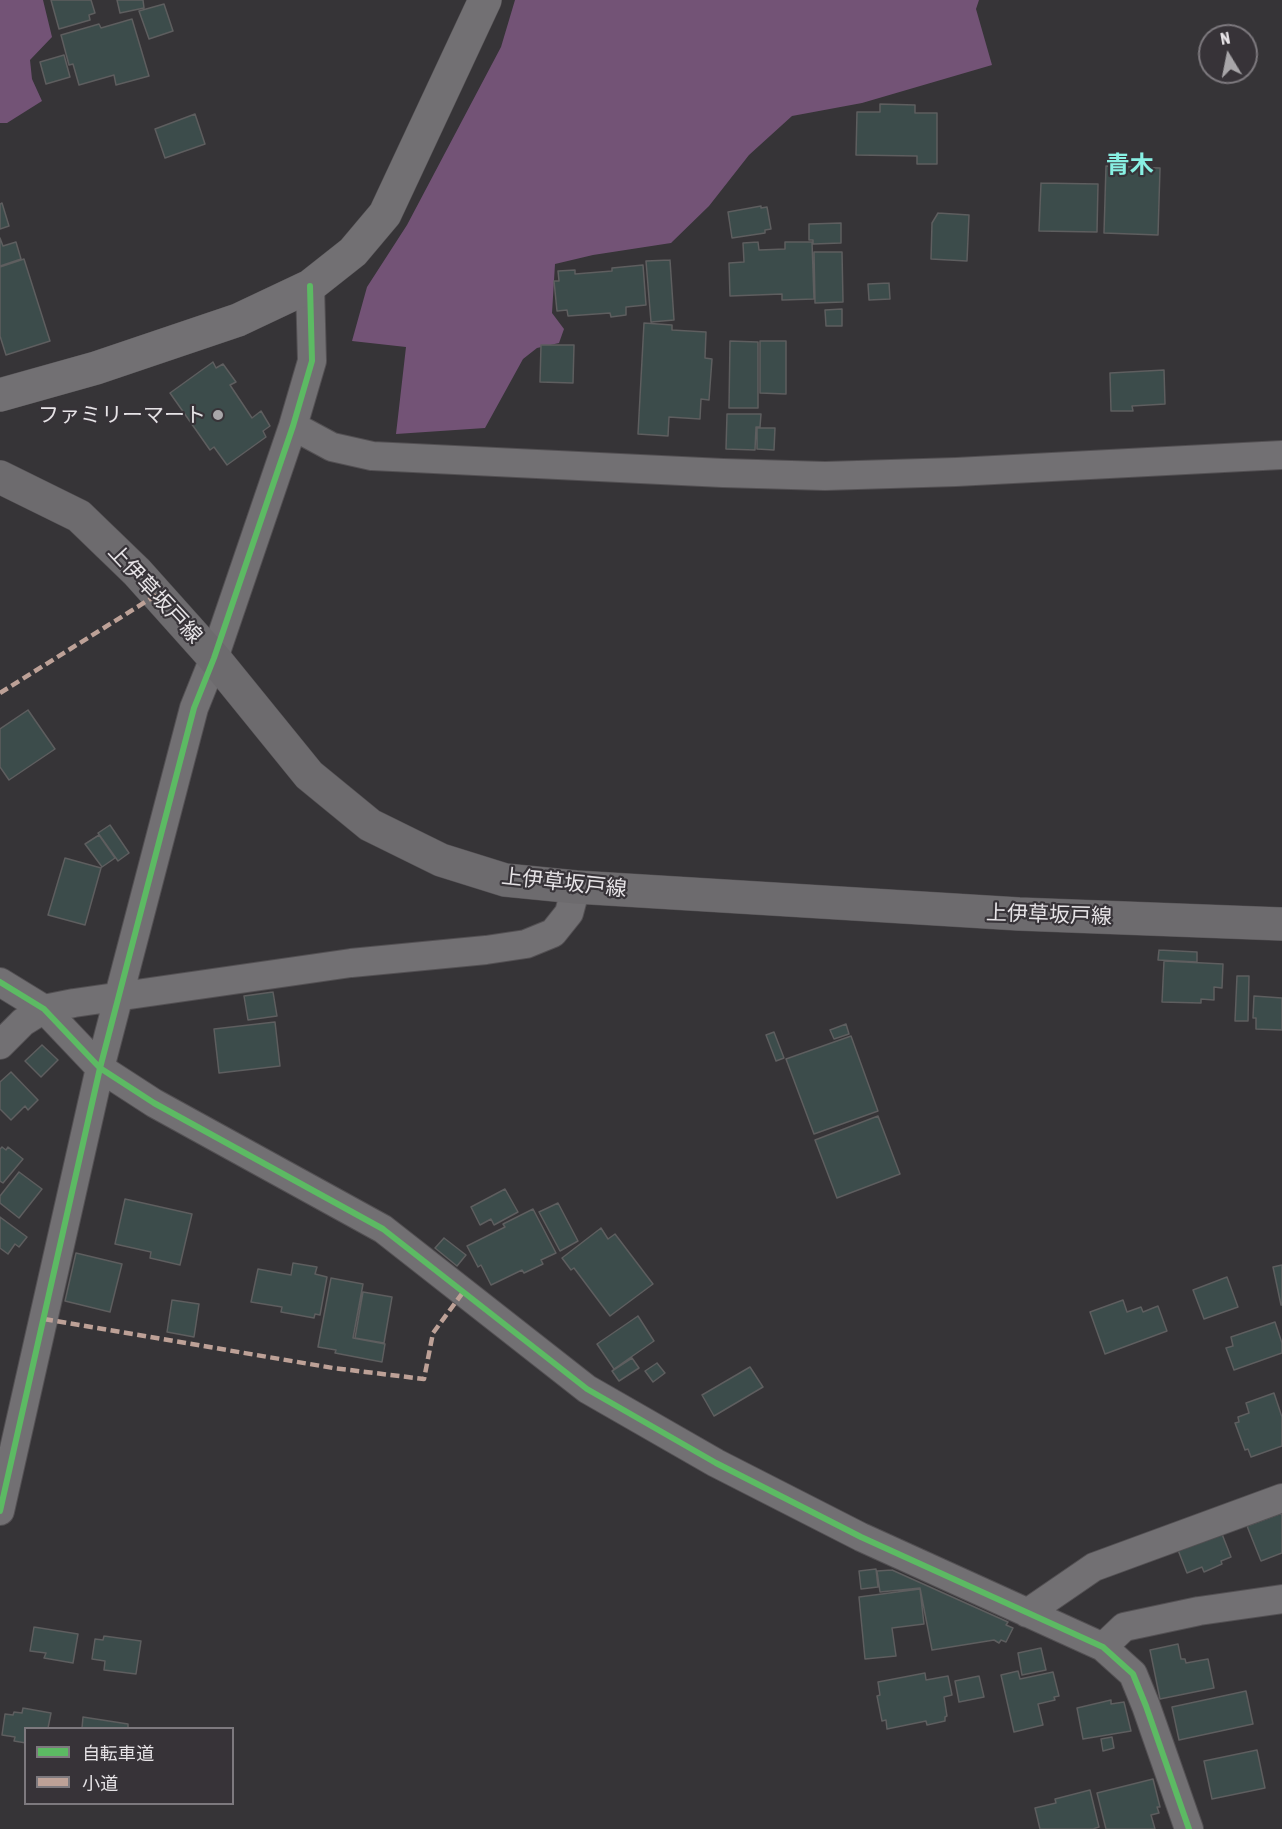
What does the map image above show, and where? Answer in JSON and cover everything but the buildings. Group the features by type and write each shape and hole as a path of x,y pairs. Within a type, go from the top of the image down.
{"main road":[{"name":"上伊草坂戸線","path":"0,477 79,516 137,572 214,658 309,775 370,825 441,860 505,880 576,887 1007,914 1282,924"}],"street":[{"path":"0,395 96,368 238,320 310,286 353,252 385,214 485,0"},
{"path":"0,1511 100,1068 194,708 214,658 293,426 312,361 310,286"},
{"path":"293,426 332,447 372,456 825,476 1282,455"},
{"path":"0,1045 23,1022 44,1009 119,995 351,963 526,944 553,933 568,913 576,887"},
{"path":"0,982 44,1009 100,1068 154,1103 382,1229 587,1389 716,1463 851,1532 1103,1647 1133,1674 1190,1829"},
{"path":"1027,1612 1094,1567 1282,1498"},
{"path":"1103,1647 1124,1627 1199,1611 1282,1599"}],"shaded area":[{"path":"0,0 43,0 52,37 30,60 32,79 42,101 7,123 0,123"},
{"path":"515,0 979,0 976,9 992,65 862,103 792,116 749,155 709,206 671,243 593,255 555,264 552,313 564,329 559,343 537,348 523,359 485,428 396,434 406,347 352,341 367,287 407,225 501,47"}],"marked path":[{"path":"0,693 158,594"},
{"path":"44,1319 333,1368 424,1379 433,1333 464,1291"}],"cycle path":[{"path":"0,1511 100,1068 194,708 214,658 293,426 312,361 310,286"},
{"path":"0,982 44,1009 100,1068 154,1103 383,1229 587,1389 716,1463 861,1537 1103,1647 1133,1674 1189,1829"}],"place":[{"name":"ファミリーマート","path":"218,415"}],"district":[{"name":"青木","path":"1130,165"}]}
